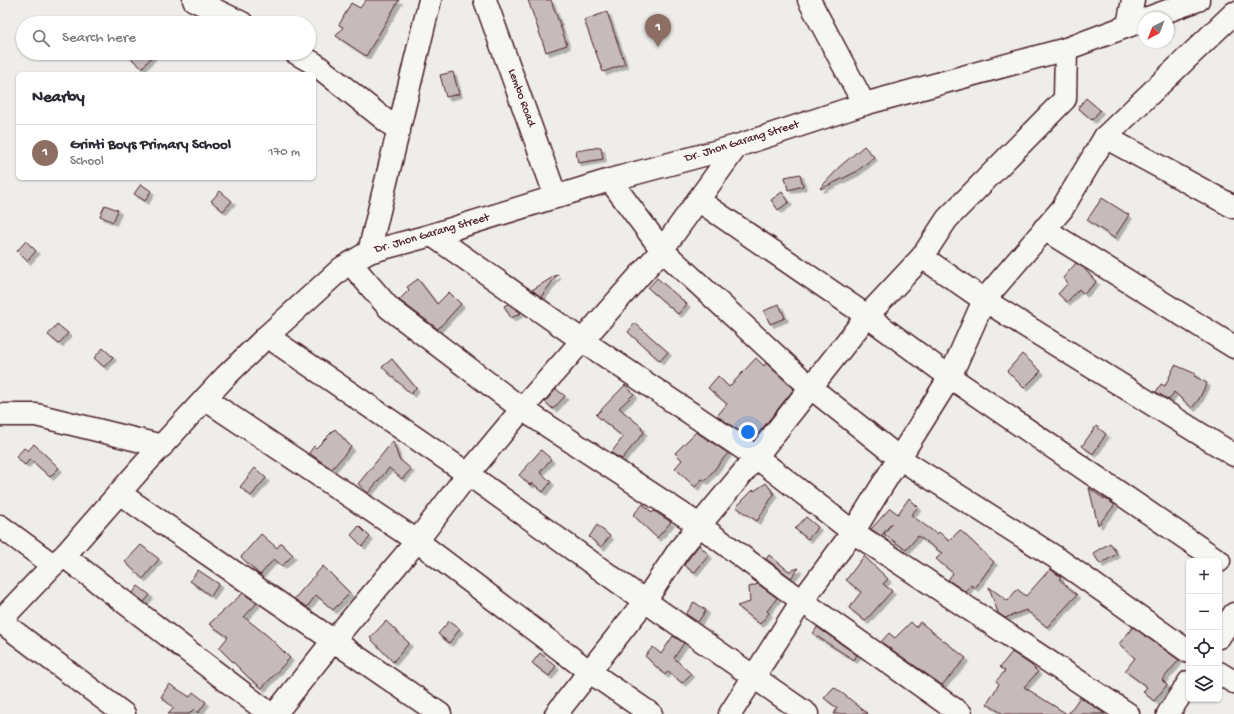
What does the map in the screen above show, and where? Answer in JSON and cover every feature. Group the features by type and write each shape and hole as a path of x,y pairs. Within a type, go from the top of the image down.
{"street":[{"path":"194,0 227,16"},
{"path":"369,252 430,0"},
{"name":"Lembo Road","path":"485,0 556,197"},
{"path":"809,0 864,104"},
{"path":"1133,0 1136,22"},
{"path":"1165,12 1198,0"},
{"path":"730,714 738,700 755,677 802,601 853,532 950,376 984,300 1062,209 1105,137 1234,13"},
{"name":"Dr. Jhon Garang Street","path":"0,621 59,560 226,376 267,336 346,266 369,252 432,235 610,180 737,146 864,104 1066,49 1136,22"},
{"path":"556,714 645,601 679,550 756,457 867,316 922,257 947,220 1065,99 1066,49"},
{"path":"308,60 399,131"},
{"path":"1105,137 1234,207"},
{"path":"275,714 333,641 417,541 468,474 522,409 662,250 737,146"},
{"path":"610,180 662,250 810,387 899,458 1055,557 1186,650"},
{"path":"698,200 1215,558"},
{"path":"1044,229 1234,347"},
{"path":"432,235 583,341 756,457 853,532 1128,714"},
{"path":"922,257 984,300 1234,455"},
{"path":"346,266 389,308 522,409 699,525 802,601 961,714"},
{"path":"267,336 468,474 645,601 807,714"},
{"path":"205,399 417,541 590,672 651,714"},
{"path":"0,415 36,415 162,446"},
{"path":"119,493 440,714"},
{"path":"0,526 59,560 270,714"},
{"path":"1222,563 1234,572"},
{"path":"1222,632 1234,614"},
{"path":"0,621 124,714"},
{"path":"1222,675 1234,682"},
{"path":"1168,714 1186,687"}],"building":[{"path":"366,0 399,0 366,56 336,36 343,27 339,25 351,3 360,8"},
{"path":"528,0 551,0 567,45 546,52"},
{"path":"607,12 625,64 603,72 584,20"},
{"path":"133,60 149,60 142,68"},
{"path":"453,72 459,94 446,97 440,75"},
{"path":"1086,98 1100,110 1092,120 1078,108"},
{"path":"864,146 874,157 856,172 821,189 820,188 838,168"},
{"path":"601,147 603,159 578,163 576,151"},
{"path":"800,174 803,186 788,190 785,177"},
{"path":"141,184 151,191 145,201 134,194"},
{"path":"220,191 232,201 223,211 211,201"},
{"path":"782,192 789,202 778,210 771,200"},
{"path":"1102,198 1129,215 1114,238 1087,220"},
{"path":"105,205 118,210 113,222 100,216"},
{"path":"26,241 36,251 27,261 17,251"},
{"path":"1076,263 1084,268 1096,282 1084,294 1079,289 1067,302 1058,294 1068,283 1063,278"},
{"path":"558,274 541,297 532,290"},
{"path":"657,278 687,304 678,314 648,288"},
{"path":"418,279 437,304 449,292 461,304 438,329 399,300 409,290 407,287"},
{"path":"508,304 521,313 511,318 504,306"},
{"path":"779,304 785,318 770,324 764,311"},
{"path":"635,323 668,352 660,361 628,332"},
{"path":"57,324 68,333 59,344 48,335"},
{"path":"103,348 113,357 104,367 94,358"},
{"path":"1022,354 1041,371 1024,388 1007,371"},
{"path":"756,358 764,366 766,363 794,389 753,440 717,416 727,404 708,388 718,376 729,387"},
{"path":"392,359 416,388 411,394 382,367"},
{"path":"1175,365 1196,374 1194,376 1207,383 1199,399 1192,408 1174,392 1169,400 1156,392 1161,384 1165,386"},
{"path":"625,385 634,394 619,408 642,427 641,429 644,432 622,459 611,453 623,437 596,415"},
{"path":"556,389 565,396 553,409 545,402"},
{"path":"1096,426 1106,434 1093,454 1082,446"},
{"path":"335,429 351,447 332,469 309,453 314,446 316,448"},
{"path":"696,432 728,453 705,481 702,479 695,487 675,468 682,460 675,453"},
{"path":"393,441 399,459 411,469 402,479 389,468 368,493 358,484"},
{"path":"34,444 59,468 50,477 30,459 25,465 16,457 24,448 28,451"},
{"path":"541,450 551,459 540,472 551,482 543,492 532,483 530,485 519,475"},
{"path":"255,468 266,478 251,496 240,487"},
{"path":"766,483 774,494 757,521 736,507 753,490 754,491"},
{"path":"1089,488 1115,505 1098,525"},
{"path":"909,498 918,507 911,515 937,534 939,532 949,541 960,530 994,562 975,588 971,585 966,592 948,580 953,573 936,559 942,553 918,536 906,550 884,534 892,523 881,536 871,529 890,508 898,514"},
{"path":"643,504 652,513 654,511 671,522 657,538 633,515"},
{"path":"806,517 818,527 808,539 795,529"},
{"path":"597,525 610,536 601,547 589,537"},
{"path":"359,526 370,537 362,546 351,535"},
{"path":"261,534 277,548 281,543 293,555 282,566 274,559 260,575 241,557"},
{"path":"1110,543 1117,554 1100,564 1093,553"},
{"path":"141,545 159,559 143,579 125,562"},
{"path":"699,545 709,555 694,573 684,565"},
{"path":"769,555 789,571 799,568 791,578 766,559"},
{"path":"864,556 888,579 883,584 892,591 865,621 849,608 861,592 846,580"},
{"path":"323,566 350,593 333,610 316,595 307,607 294,599"},
{"path":"1050,569 1061,577 1059,579 1077,595 1047,627 1026,610 1005,618 998,613 989,587 1008,601 1017,589 1026,596"},
{"path":"198,570 219,584 211,596 190,581"},
{"path":"758,584 777,598 767,611 769,613 760,624 737,606 750,602 749,587"},
{"path":"138,586 150,595 144,602 133,593"},
{"path":"243,593 257,603 244,617 269,637 290,658 262,688 249,678 219,648 228,637 209,624"},
{"path":"694,602 706,610 698,622 686,614"},
{"path":"386,621 409,643 393,662 370,638"},
{"path":"449,621 460,629 449,643 438,634"},
{"path":"911,622 916,627 920,622 966,658 942,685 881,642 889,633 895,638"},
{"path":"817,627 857,655 854,660 813,634"},
{"path":"1133,627 1179,660 1162,680 1167,685 1154,701 1143,692 1147,687 1125,671 1135,658 1119,644"},
{"path":"673,636 684,643 674,658 691,674 682,683 668,671 665,675 645,656 653,647 661,654"},
{"path":"1012,652 1031,665 1038,672 1024,687 1067,714 1003,714 987,704 999,684 996,681 1005,671 1000,667"},
{"path":"540,653 556,666 549,676 532,663"},
{"path":"169,684 190,697 193,692 206,702 198,713 194,709 189,714 168,714 174,708 161,697"},
{"path":"834,687 868,714 834,714 837,708 824,698"},
{"path":"1080,697 1099,710 1105,714 1068,714"}],"place":[{"name":"Grinti Boys Primary School","path":"658,47"}]}
